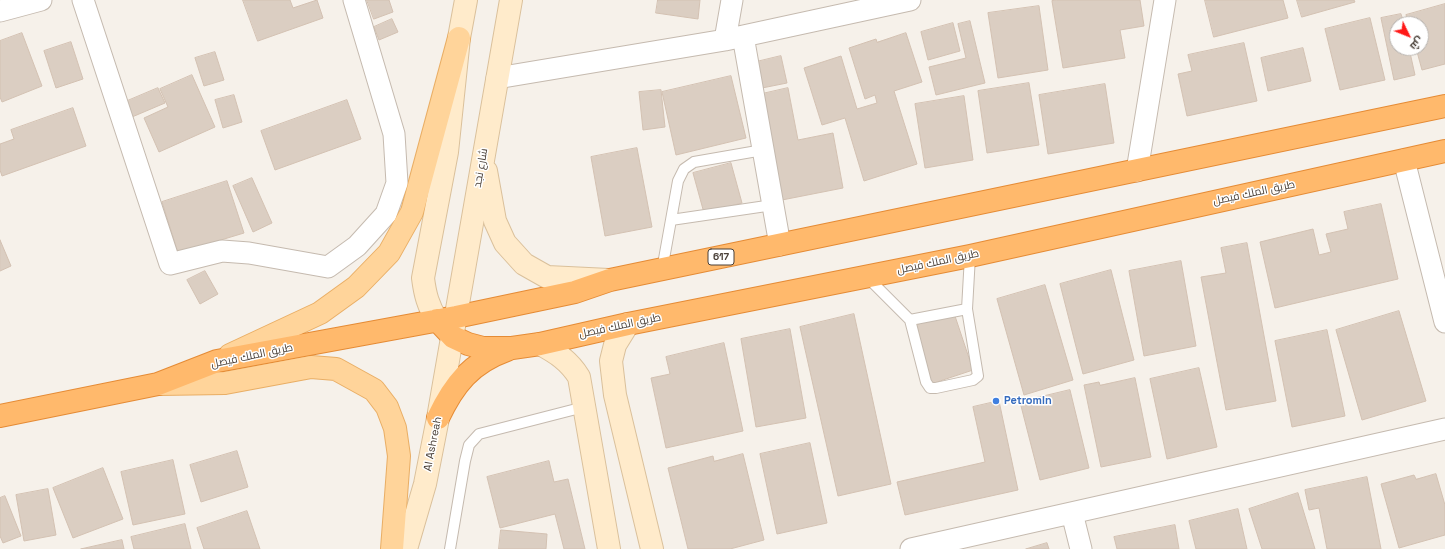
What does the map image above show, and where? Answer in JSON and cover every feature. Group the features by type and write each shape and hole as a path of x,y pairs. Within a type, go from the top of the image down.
{"highway":[{"name":"طريق الملك فيصل","path":"0,416 158,384 217,361 449,325 575,292 610,280 1445,106"},
{"name":"طريق الملك فيصل","path":"449,325 468,344 483,348 512,348 540,344 628,324 970,256 1445,151"},
{"path":"438,418 447,399 475,366 488,357 512,348"}],"main road":[{"path":"217,361 320,313 356,288 388,253 412,212 459,38"},
{"path":"158,384 225,383 310,367 336,369 374,390 387,406 392,421 399,456 392,549"}],"street":[{"path":"0,12 41,0"},
{"path":"83,0 170,264 222,251 249,253 328,267 357,246 386,214 397,183 394,134 354,0"},
{"path":"449,325 429,307 424,293 423,278 447,152 459,38 466,0"},
{"name":"شارع نجد","path":"449,325 483,154 511,0"},
{"path":"732,0 734,38 763,150 780,245"},
{"path":"497,78 734,38 910,0"},
{"path":"1137,171 1165,0"},
{"path":"483,154 495,221 505,244 513,254 524,264 546,277 610,280"},
{"path":"1404,160 1445,322"},
{"path":"628,324 615,346 611,361 615,395 652,549"},
{"name":"Al Ashreah","path":"406,549 425,484 438,418 449,325"},
{"path":"540,344 561,356 571,365 579,377 609,549"},
{"path":"584,407 615,395"},
{"path":"911,549 1445,429"},
{"path":"1072,513 1081,549"}],"lane":[{"path":"662,270 678,182 684,169 694,162 763,150"},
{"path":"671,220 773,205"},
{"path":"866,276 910,320 926,382 930,388 936,388 974,380 978,376 967,309 970,256"},
{"path":"910,320 967,309"},
{"path":"450,549 469,445 479,434 584,407"}],"building":[{"path":"243,0 290,0 293,8 317,0 323,18 258,41"},
{"path":"367,0 389,0 393,12 374,19"},
{"path":"658,0 700,0 698,19 656,13"},
{"path":"1140,0 1144,26 1120,30 1125,58 1063,68 1052,1"},
{"path":"1205,0 1283,0 1288,18 1214,37"},
{"path":"1297,0 1354,0 1355,2 1302,17"},
{"path":"1445,4 1445,64 1422,70 1418,56 1429,56 1429,16 1406,15"},
{"path":"1039,6 1048,70 998,78 988,13"},
{"path":"1401,14 1402,16 1391,16"},
{"path":"1389,16 1389,56 1411,56 1415,75 1394,80 1381,18"},
{"path":"1370,18 1385,80 1340,90 1325,29"},
{"path":"392,19 398,32 379,40 374,27"},
{"path":"970,21 985,83 936,95 929,67 966,58 958,24"},
{"path":"953,23 960,51 928,60 921,32"},
{"path":"22,33 42,86 2,102 0,97 0,41"},
{"path":"906,33 922,82 894,91 917,164 864,181 845,118 822,125 804,68 841,56 857,109 877,103 875,95 865,99 849,48 876,39 877,42"},
{"path":"71,42 83,79 56,88 44,51"},
{"path":"1244,43 1257,101 1187,116 1178,74 1192,71 1188,55"},
{"path":"1303,48 1311,81 1268,91 1261,58"},
{"path":"215,52 224,80 204,86 195,58"},
{"path":"781,56 787,83 757,89 752,63"},
{"path":"192,75 215,127 159,152 144,118 168,107 160,89"},
{"path":"731,76 746,138 676,155 662,92"},
{"path":"1029,83 1039,145 987,153 978,91"},
{"path":"1105,84 1114,143 1048,154 1039,95"},
{"path":"158,88 165,103 132,117 125,102"},
{"path":"788,88 798,140 833,133 843,188 782,200 762,94"},
{"path":"661,90 665,127 643,130 639,92"},
{"path":"234,95 242,122 223,128 215,100"},
{"path":"964,96 973,160 925,168 915,104"},
{"path":"347,100 361,139 275,170 261,131"},
{"path":"73,108 86,146 2,176 0,170 0,144 14,139 11,130"},
{"path":"637,148 652,227 605,236 591,157"},
{"path":"731,163 742,203 704,213 693,173"},
{"path":"252,178 272,223 253,232 233,186"},
{"path":"227,181 244,233 178,253 162,202"},
{"path":"1381,204 1398,279 1275,308 1260,242 1313,229 1319,255 1331,252 1326,234 1348,229 1344,212"},
{"path":"0,240 11,266 0,271"},
{"path":"1247,243 1276,401 1226,410 1201,277 1226,273 1221,248"},
{"path":"1181,261 1196,346 1144,356 1129,271"},
{"path":"1111,270 1134,360 1083,374 1060,284"},
{"path":"205,271 218,294 200,304 187,280"},
{"path":"1045,285 1073,380 1024,395 997,299"},
{"path":"1399,311 1426,401 1362,420 1336,330"},
{"path":"954,313 973,370 931,384 912,327"},
{"path":"854,314 891,484 838,496 800,327"},
{"path":"790,329 806,418 756,427 741,339"},
{"path":"1327,330 1345,416 1292,427 1275,341"},
{"path":"724,343 743,431 666,448 651,378 670,374 666,357"},
{"path":"1199,368 1217,447 1167,459 1150,379"},
{"path":"1135,378 1151,457 1101,467 1084,385 1099,382 1100,385"},
{"path":"1070,390 1089,468 1040,480 1020,402"},
{"path":"999,401 1018,490 905,515 897,482 985,462 973,407"},
{"path":"810,443 827,523 777,534 760,454"},
{"path":"237,451 248,487 201,502 190,465"},
{"path":"743,454 764,540 730,549 688,549 668,468 713,456 714,461"},
{"path":"173,460 185,514 133,525 121,472"},
{"path":"549,461 554,482 568,479 585,549 564,549 555,514 500,528 487,477"},
{"path":"103,468 123,519 73,538 53,488"},
{"path":"1436,474 1445,505 1445,535 1399,548 1381,484 1414,475 1416,479"},
{"path":"1367,477 1381,549 1327,549 1319,508 1309,510 1305,490"},
{"path":"48,489 56,535 24,541 16,495"},
{"path":"1298,493 1315,549 1262,549 1249,509"},
{"path":"5,496 21,536 3,543 0,536 0,498"},
{"path":"1238,509 1247,549 1196,549 1189,521"},
{"path":"247,511 260,549 204,549 197,528"},
{"path":"185,524 191,549 134,549 131,537"},
{"path":"1175,525 1179,549 1117,549 1114,537"},
{"path":"501,530 547,534 546,549 499,549"},
{"path":"122,540 124,549 81,549"},
{"path":"1047,543 1049,549 1026,549"}],"place":[{"name":"Petromin","path":"996,401"}]}
